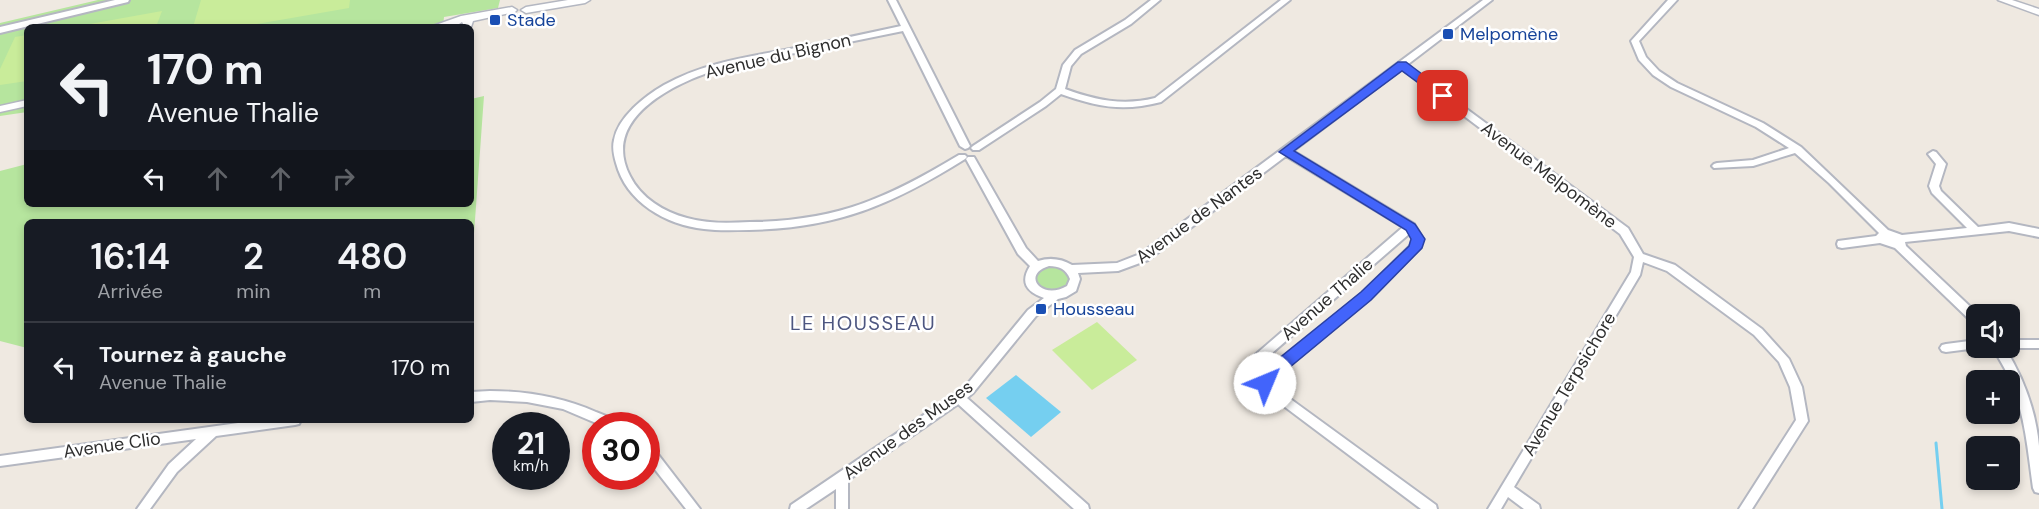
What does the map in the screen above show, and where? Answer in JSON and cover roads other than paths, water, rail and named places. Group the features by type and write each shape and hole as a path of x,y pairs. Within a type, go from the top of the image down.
{"street":[{"path":"25,24 125,0"},
{"path":"453,24 458,20 466,24 512,13 521,15 526,10 585,0"},
{"path":"892,0 965,146"},
{"path":"965,146 976,148 1043,104 1060,90 1067,65 1078,52 1128,22 1155,0"},
{"path":"1060,90 1088,100 1116,106 1136,107 1158,100 1286,0"},
{"name":"Avenue de Nantes","path":"1071,269 1118,267 1144,257 1488,0"},
{"path":"1673,0 1635,41 1642,60 1662,78 1755,122 1797,149 1883,236 1899,242 1966,309"},
{"path":"2003,0 2039,12"},
{"path":"0,30 24,24"},
{"name":"Avenue du Bignon","path":"905,28 740,62 704,71 675,83 648,101 631,117 619,136 621,171 630,187 652,208 678,219 702,225 779,227 846,215 872,206 902,194 967,158"},
{"name":"Avenue Melpomène","path":"1402,65 1624,231 1639,257"},
{"path":"0,110 24,105"},
{"path":"0,110 24,110"},
{"path":"965,146 959,151 967,158 1022,251 1037,266"},
{"path":"967,158 978,154 976,148"},
{"path":"1717,166 1753,163 1797,149"},
{"path":"1286,152 1410,227 1418,239 1415,248 1366,296 1273,373 1265,383 1281,398 1431,509"},
{"path":"1933,154 1941,164 1934,186 1937,193 1975,230"},
{"name":"Avenue Thalie","path":"1265,383 1255,371 1259,358 1410,227"},
{"path":"1899,242 2009,227 2039,233"},
{"path":"1842,244 1883,236"},
{"path":"1639,257 1671,268 1758,332 1783,358 1796,387 1802,421 1744,509"},
{"name":"Avenue Terpsichore","path":"1494,509 1636,272 1639,257"},
{"path":"1032,313 1033,287 1030,276 1037,266 1051,262 1071,269 1075,279 1072,288 1054,296 1042,294 1033,287"},
{"name":"Avenue des Muses","path":"796,509 969,390 1032,313 1054,296"},
{"path":"2020,344 2039,344"},
{"path":"1946,348 1966,345"},
{"path":"2005,358 2018,380 2035,432 2039,488"},
{"path":"474,397 501,393 532,397 585,412"},
{"path":"958,397 1083,509"},
{"name":"Avenue Clio","path":"0,461 274,423"},
{"path":"143,509 172,468 212,432"},
{"path":"660,466 694,509"},
{"path":"842,479 842,509"},
{"path":"1506,489 1534,509"}],"water":[{"path":"1016,375 1061,412 1031,437 986,398"}],"waterway":[{"path":"1936,443 1942,509"}],"place":[{"name":"Stade","path":"495,20"},
{"name":"Melpomène","path":"1448,34"},
{"name":"Housseau","path":"1041,309"}],"district":[{"name":"LE HOUSSEAU","path":"863,323"}]}
